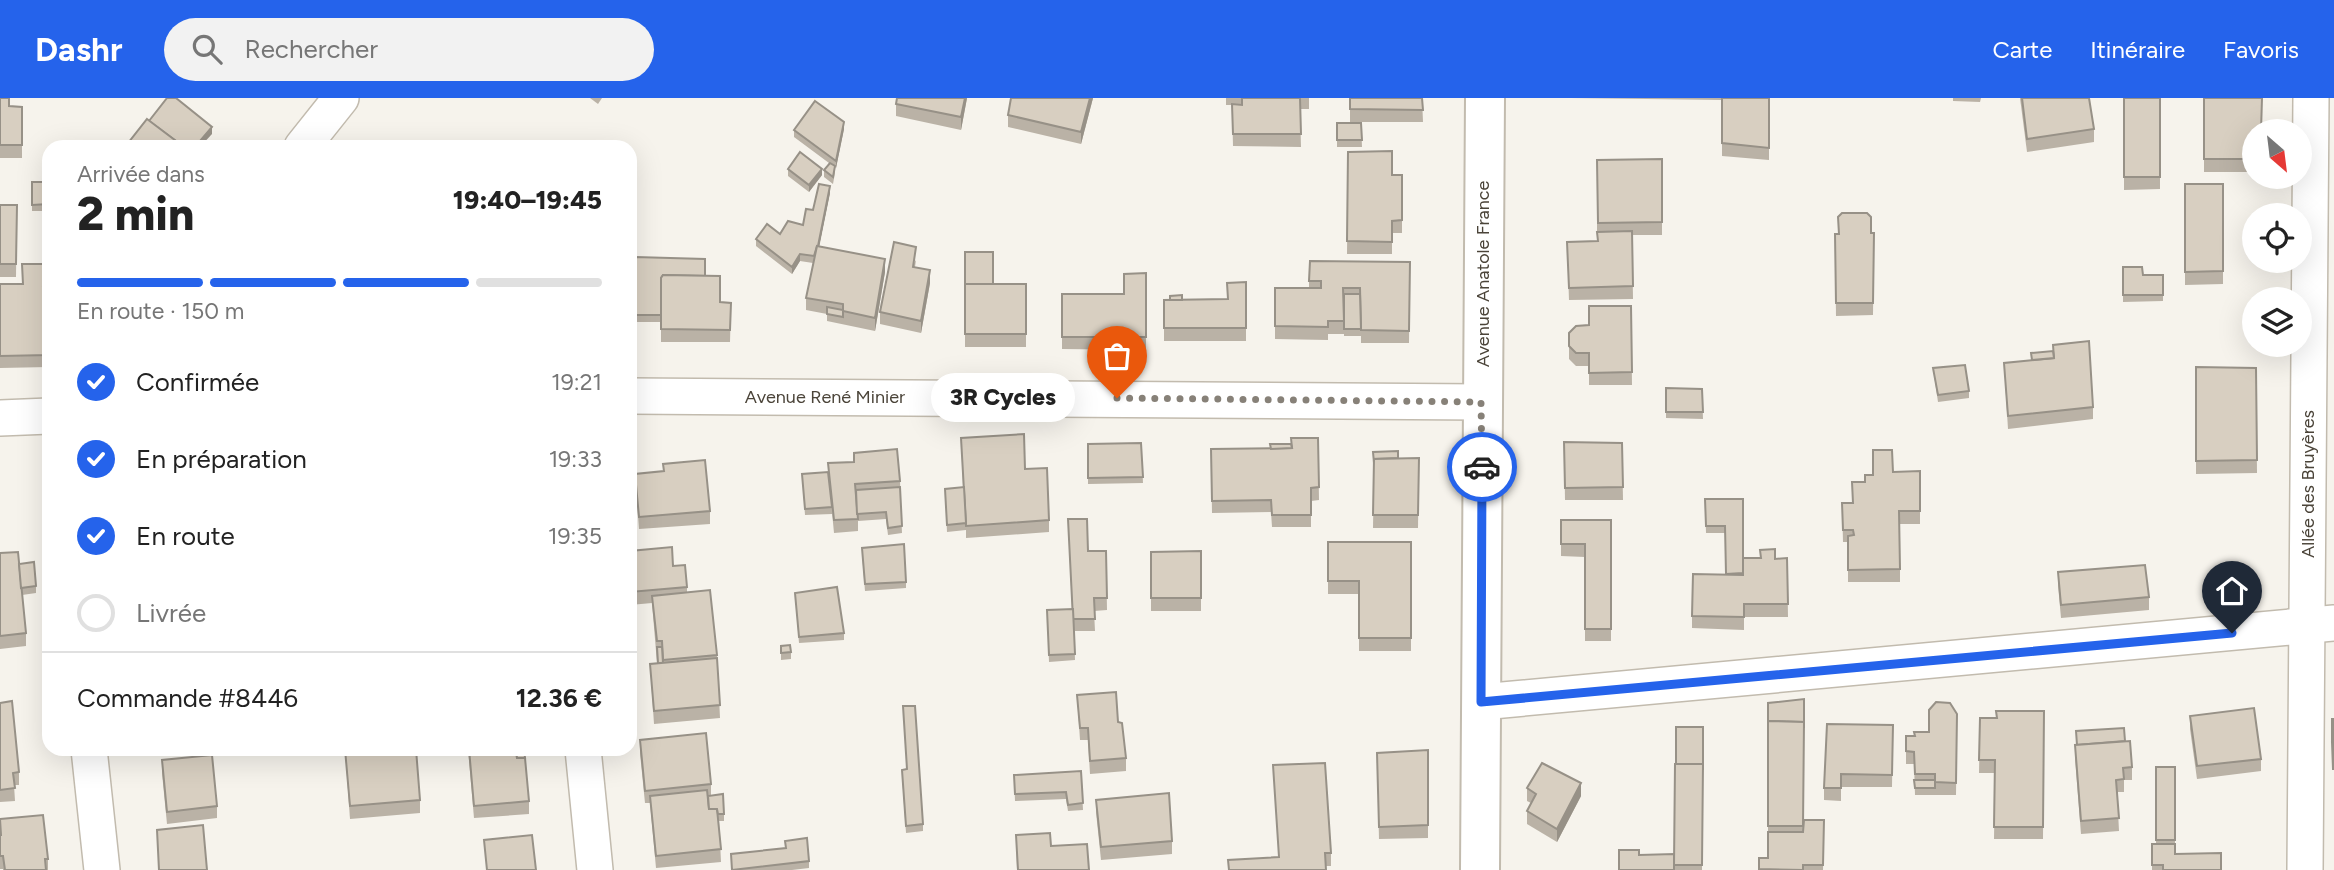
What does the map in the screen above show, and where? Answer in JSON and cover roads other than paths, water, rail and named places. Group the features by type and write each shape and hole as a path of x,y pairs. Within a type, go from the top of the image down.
{"street":[{"path":"308,140 341,98"},
{"name":"Avenue Anatole France","path":"1480,870 1485,98"},
{"name":"Allée des Bruyères","path":"2305,870 2320,625 2311,98"},
{"name":"Avenue René Minier","path":"637,396 1481,402"},
{"path":"0,418 42,416"},
{"path":"1481,702 2320,625"},
{"path":"90,756 102,870"},
{"path":"584,756 595,870"}],"place":[{"name":"3R Cycles","path":"1117,398"}]}
